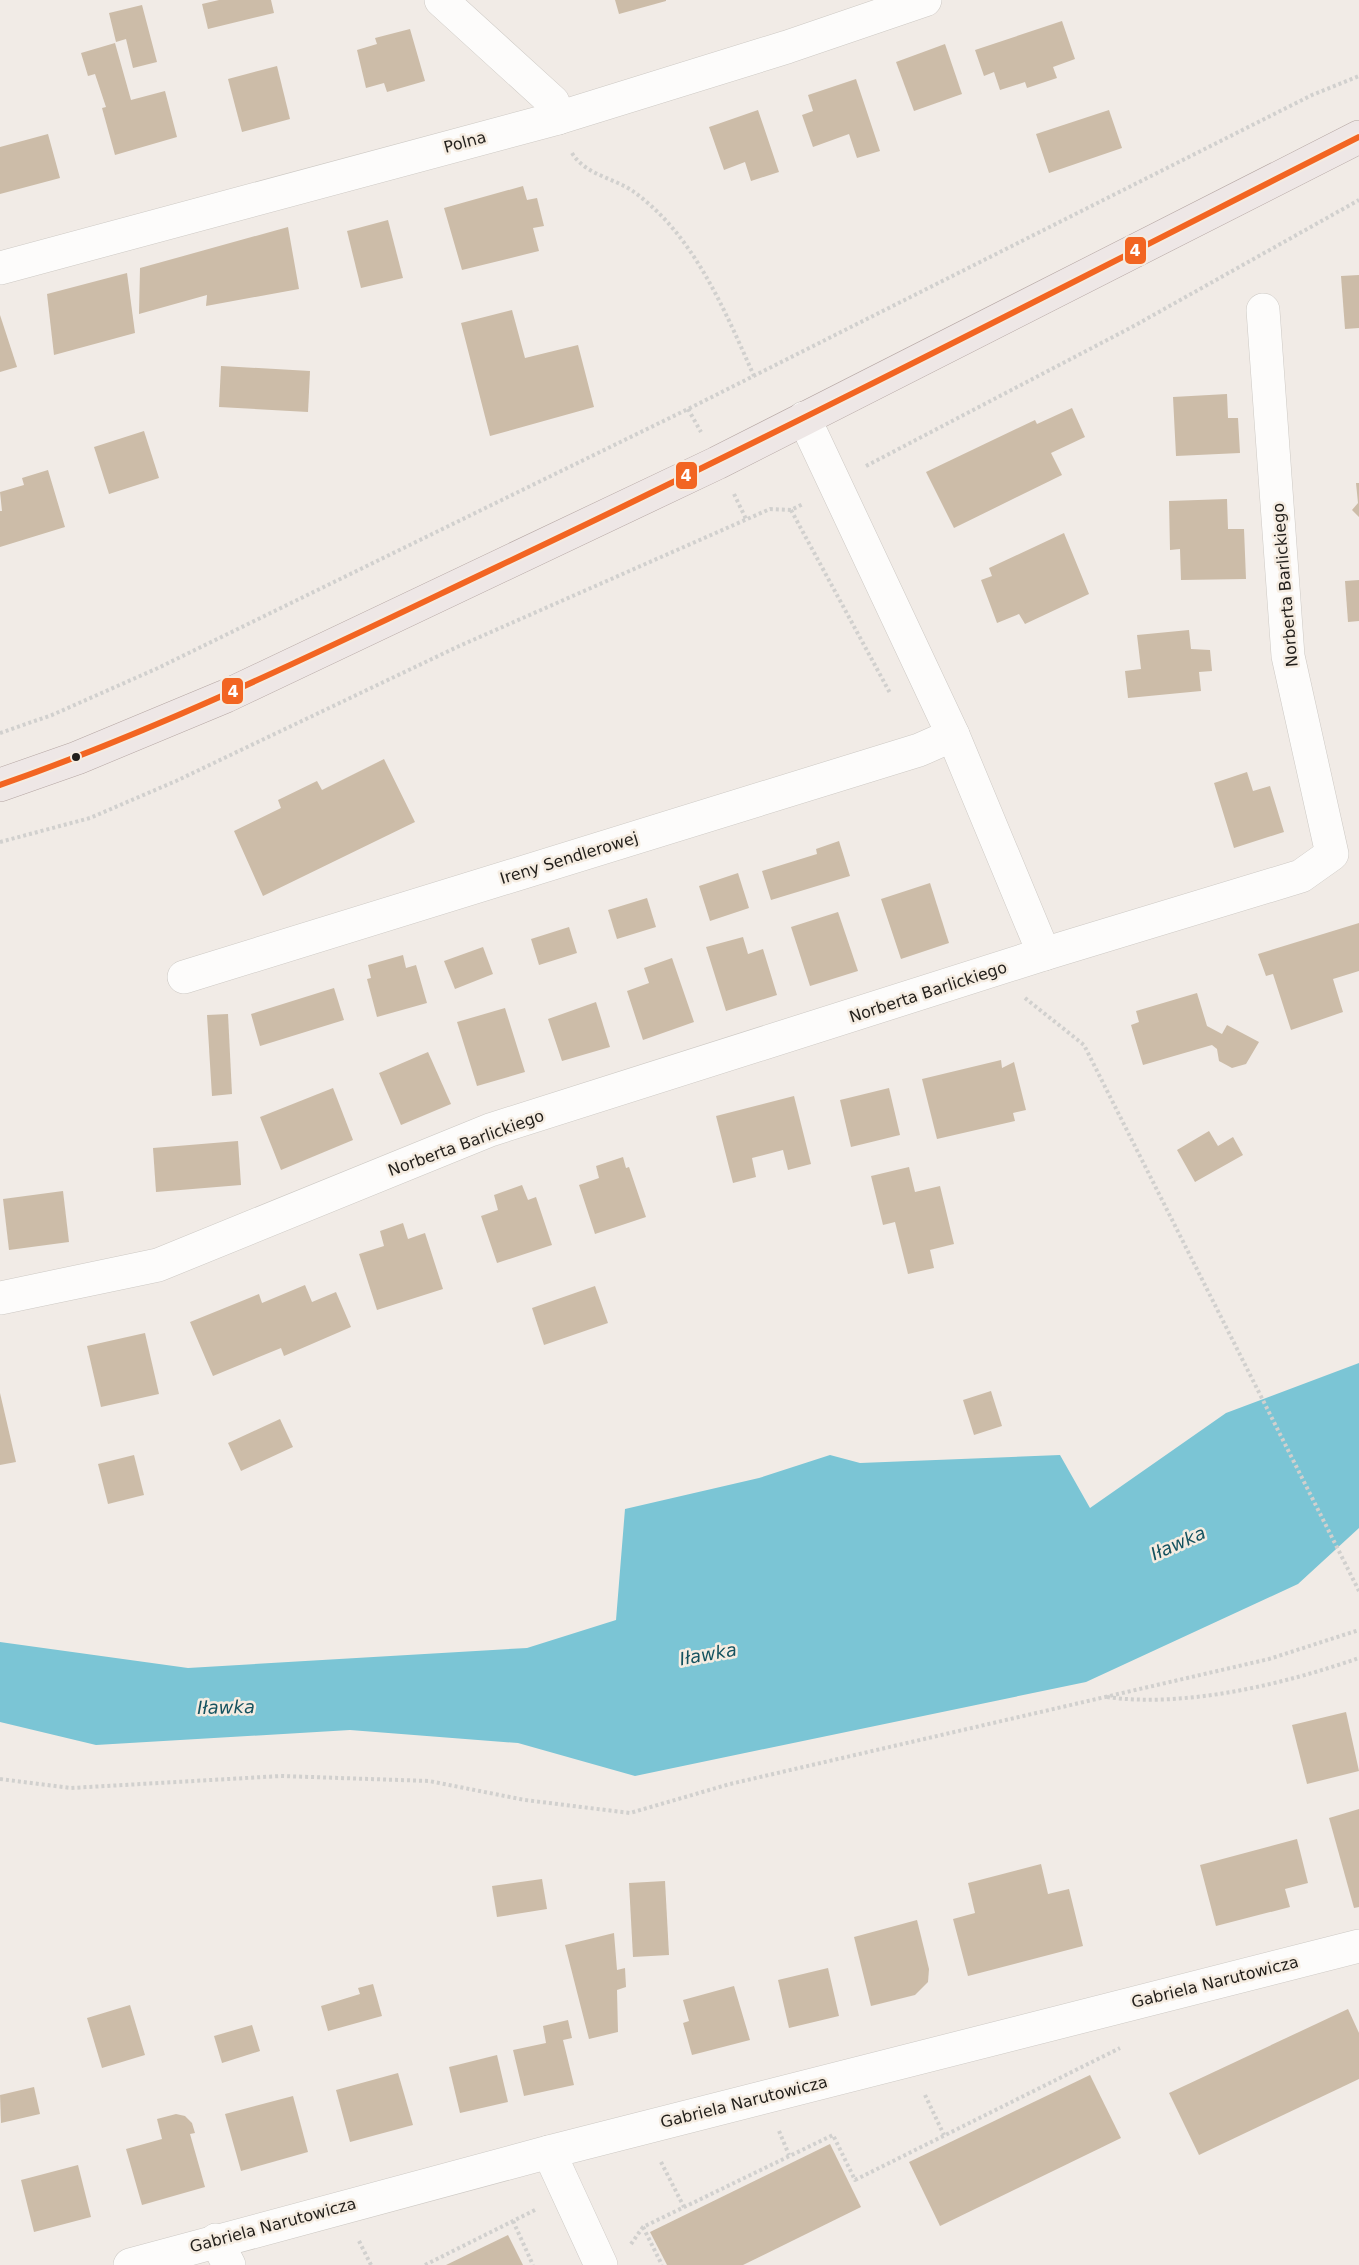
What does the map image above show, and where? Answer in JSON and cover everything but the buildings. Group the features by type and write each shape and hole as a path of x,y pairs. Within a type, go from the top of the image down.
{"main road":[{"path":"0,785 76,758 226,696 717,463 1359,137"}],"street":[{"path":"441,0 553,102 558,118"},
{"name":"Polna","path":"0,268 558,118 787,47 925,0"},
{"name":"Norberta Barlickiego","path":"0,1298 158,1265 490,1130 1301,876 1332,854 1288,656 1263,310"},
{"path":"804,418 953,735 1030,959"},
{"name":"Ireny Sendlerowej","path":"184,977 919,750 953,735"},
{"name":"Gabriela Narutowicza","path":"130,2265 223,2253 549,2152 1359,1946"},
{"path":"549,2152 601,2265"}],"path":[{"path":"0,733 52,715 159,668 754,376 1312,95 1359,76"},
{"path":"558,118 574,157 585,167 633,191 693,255 731,324 754,376"},
{"path":"0,842 90,818 176,781 457,647 770,508 791,510 856,476 868,464 1142,322 1359,200"},
{"path":"1030,959 1024,998 1084,1045 1348,1563 1359,1591"},
{"path":"0,1779 71,1788 281,1776 429,1781 525,1800 630,1813 730,1784 1269,1659 1359,1630"},
{"path":"1103,1697 1134,1701 1238,1692 1359,1658"},
{"path":"630,2246 643,2227 833,2135 855,2180 1125,2043 1115,2044"},
{"path":"922,2089 944,2135"},
{"path":"777,2127 789,2156"},
{"path":"659,2157 684,2206"},
{"path":"425,2265 536,2209"},
{"path":"513,2221 533,2265"},
{"path":"643,2227 662,2265"},
{"path":"368,2235 357,2238 371,2265"}],"water":[{"name":"Iławka","path":"1359,1363 1359,1528 1298,1584 1086,1682 635,1776 518,1743 350,1730 96,1745 0,1722 0,1642 188,1668 527,1648 616,1620 625,1509 759,1478 830,1455 860,1463 1060,1455 1090,1508 1226,1413"}],"transit line":[{"name":"4","path":"0,785 64,762 190,710 376,625 823,408 1359,137"}]}
